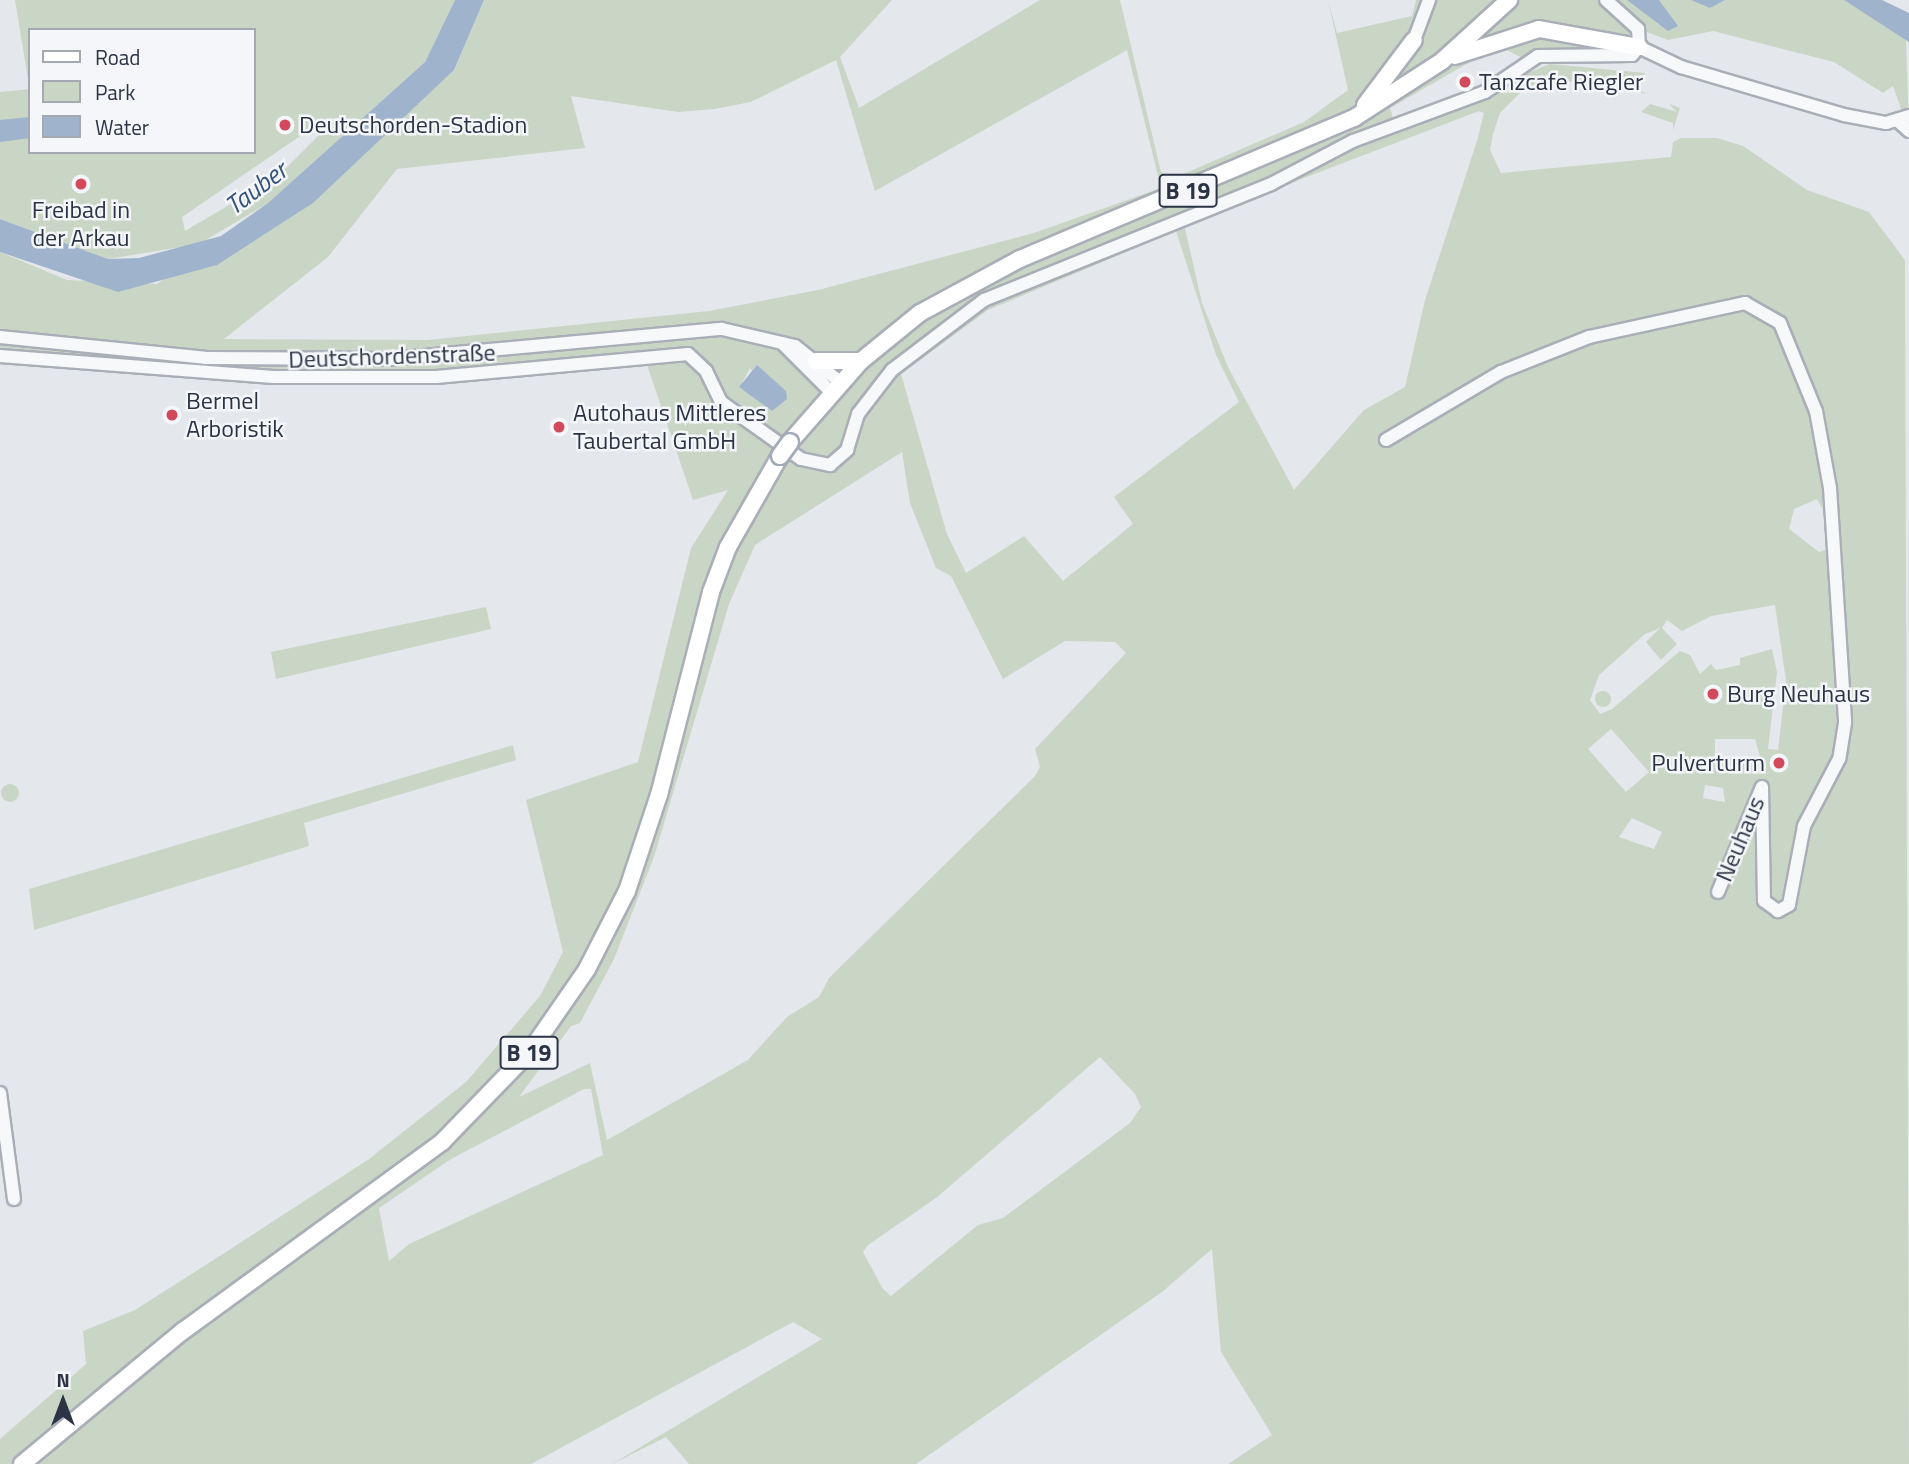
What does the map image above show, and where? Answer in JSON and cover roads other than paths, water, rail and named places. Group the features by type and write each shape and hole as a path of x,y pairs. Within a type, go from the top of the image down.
{"main road":[{"name":"B 19","path":"22,1464 183,1331 442,1142 531,1050 587,969 627,891 659,795 711,592 728,547 790,442 861,361 920,313 990,273 1354,118 1442,61 1509,0"},
{"path":"1442,61 1539,29 1639,47"},
{"path":"1354,118 1414,40"},
{"path":"817,361 861,361"}],"street":[{"path":"1414,40 1429,0"},
{"path":"1606,0 1638,29 1639,47"},
{"path":"0,356 272,377 436,377 677,353 698,359 722,401 801,459 830,465 848,450 858,414 892,370 984,300 1271,184 1353,141 1485,92 1538,57 1627,56 1639,47"},
{"path":"1639,47 1776,96 1874,122 1903,118 1909,131"},
{"name":"Neuhaus","path":"1386,440 1501,372 1589,337 1745,303 1773,316 1787,331 1816,411 1840,572 1845,723 1839,759 1804,826 1789,905 1778,911 1764,901 1762,787 1718,892"},
{"name":"Deutschordenstraße","path":"0,337 80,349 273,360 481,354 705,329 782,343 817,361 836,387"},
{"path":"782,343 836,387"},
{"path":"0,1093 13,1199"}],"water":[{"path":"455,0 484,0 454,70 313,203 217,265 118,292 0,252 0,219 108,259 139,258 221,236 268,203 425,62"},
{"path":"1627,0 1659,0 1678,26 1668,31"},
{"path":"1691,0 1725,0 1710,8"},
{"path":"1844,0 1882,0 1909,13 1909,42"},
{"path":"28,117 28,138 0,142 0,120"},
{"path":"757,365 786,391 787,399 772,411 739,387"}],"place":[{"name":"Tanzcafe Riegler","path":"1465,82"},
{"name":"Deutschorden-Stadion","path":"285,125"},
{"name":"Freibad in der Arkau","path":"81,184"},
{"name":"Bermel Arboristik","path":"172,415"},
{"name":"Autohaus Mittleres Taubertal GmbH","path":"559,427"},
{"name":"Burg Neuhaus","path":"1713,694"},
{"name":"Pulverturm","path":"1779,763"}],"water label":[{"name":"Tauber","path":"256,188"}]}
